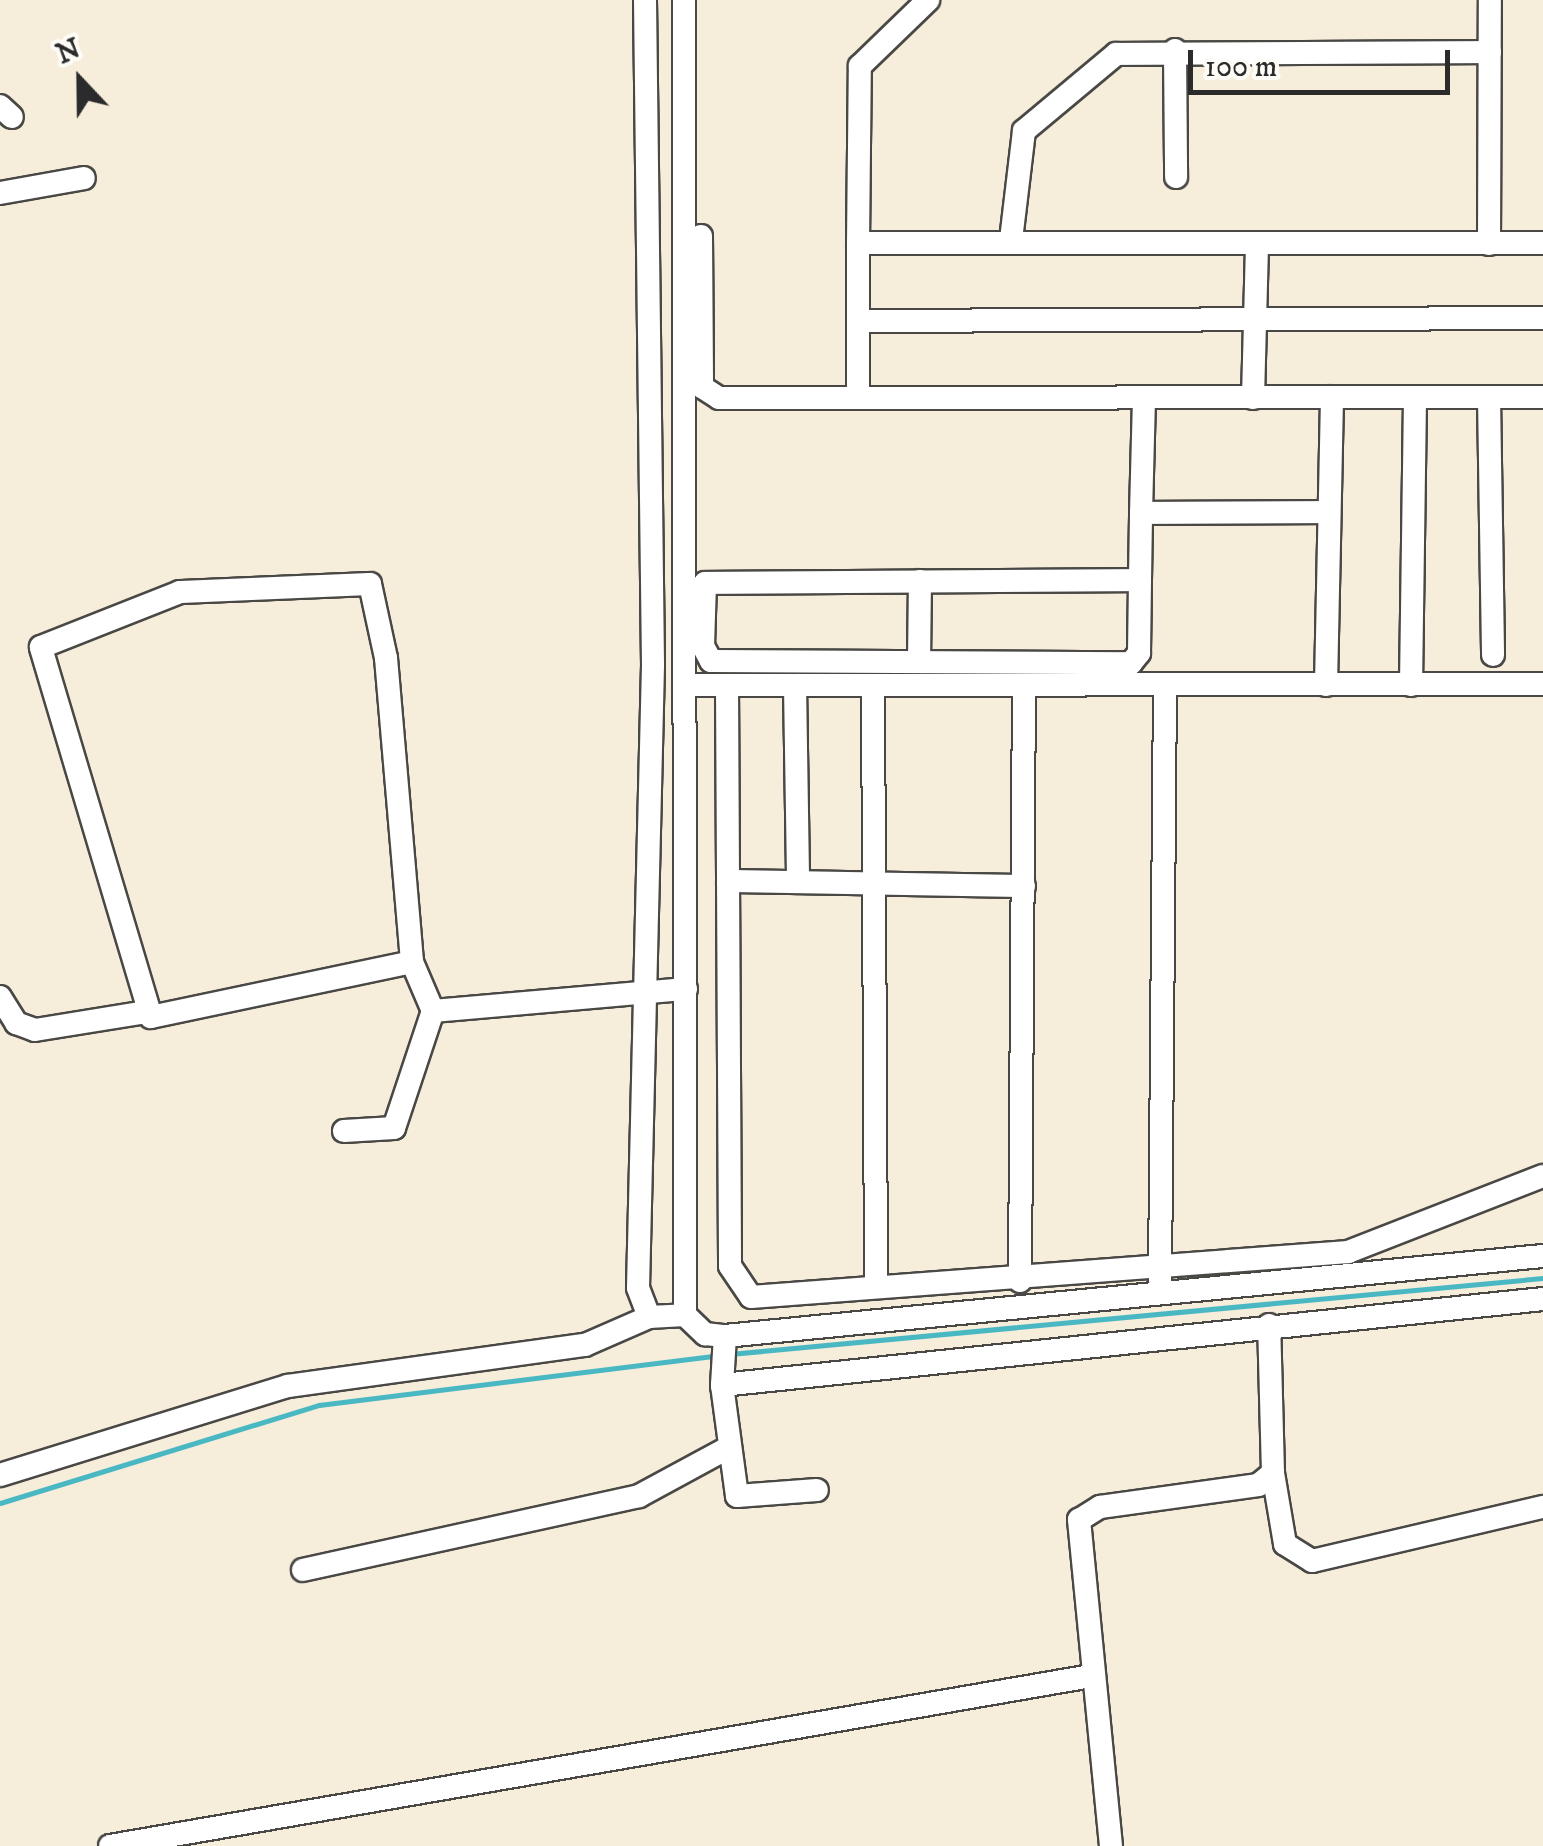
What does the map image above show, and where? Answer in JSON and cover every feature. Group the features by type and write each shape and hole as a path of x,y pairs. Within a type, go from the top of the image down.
{"street":[{"path":"646,0 652,665 638,1288 648,1317"},
{"path":"684,0 694,359 702,386 719,398 1543,397"},
{"path":"685,1315 686,686 701,0"},
{"path":"858,398 860,66 928,0"},
{"path":"1489,244 1490,0"},
{"path":"1012,240 1024,131 1116,54 1175,50 1490,52"},
{"path":"1175,50 1176,177"},
{"path":"0,193 84,178"},
{"path":"858,243 1012,240 1543,243"},
{"path":"1254,398 1257,244"},
{"path":"858,320 1253,322 1543,318"},
{"path":"1411,684 1416,397"},
{"path":"1489,397 1492,655"},
{"path":"1140,580 920,581 702,588 707,660 1131,663 1140,580 1144,398"},
{"path":"1326,685 1332,398"},
{"path":"1141,513 1329,512"},
{"path":"146,1012 41,647 196,589 361,581 378,596 412,962 433,1011 394,1128 344,1131"},
{"path":"918,662 920,581"},
{"path":"686,686 1543,684"},
{"path":"872,685 876,1286"},
{"path":"1020,1306 1024,685"},
{"path":"1160,1292 1165,685"},
{"path":"727,686 732,1275 756,1299 1020,1270 1160,1266 1370,1248 1543,1176"},
{"path":"795,686 798,882"},
{"path":"728,881 1024,886"},
{"path":"0,997 16,1023 36,1030 146,1012 164,1019 412,962"},
{"path":"433,1011 644,989 686,989"},
{"path":"724,1360 1020,1306 1543,1256"},
{"path":"724,1360 1269,1325 1543,1299"},
{"path":"0,1475 288,1386 585,1345 648,1317 685,1315 724,1360 726,1450 741,1500 817,1490"},
{"path":"1269,1325 1273,1473 1285,1544 1312,1561 1543,1506"},
{"path":"304,1570 639,1496 726,1450"},
{"path":"1112,1846 1091,1676 1083,1514 1258,1485 1273,1473"},
{"path":"110,1846 1091,1676"}],"waterway":[{"path":"730,1354 1543,1278"},
{"path":"0,1503 319,1405 719,1355"}]}
